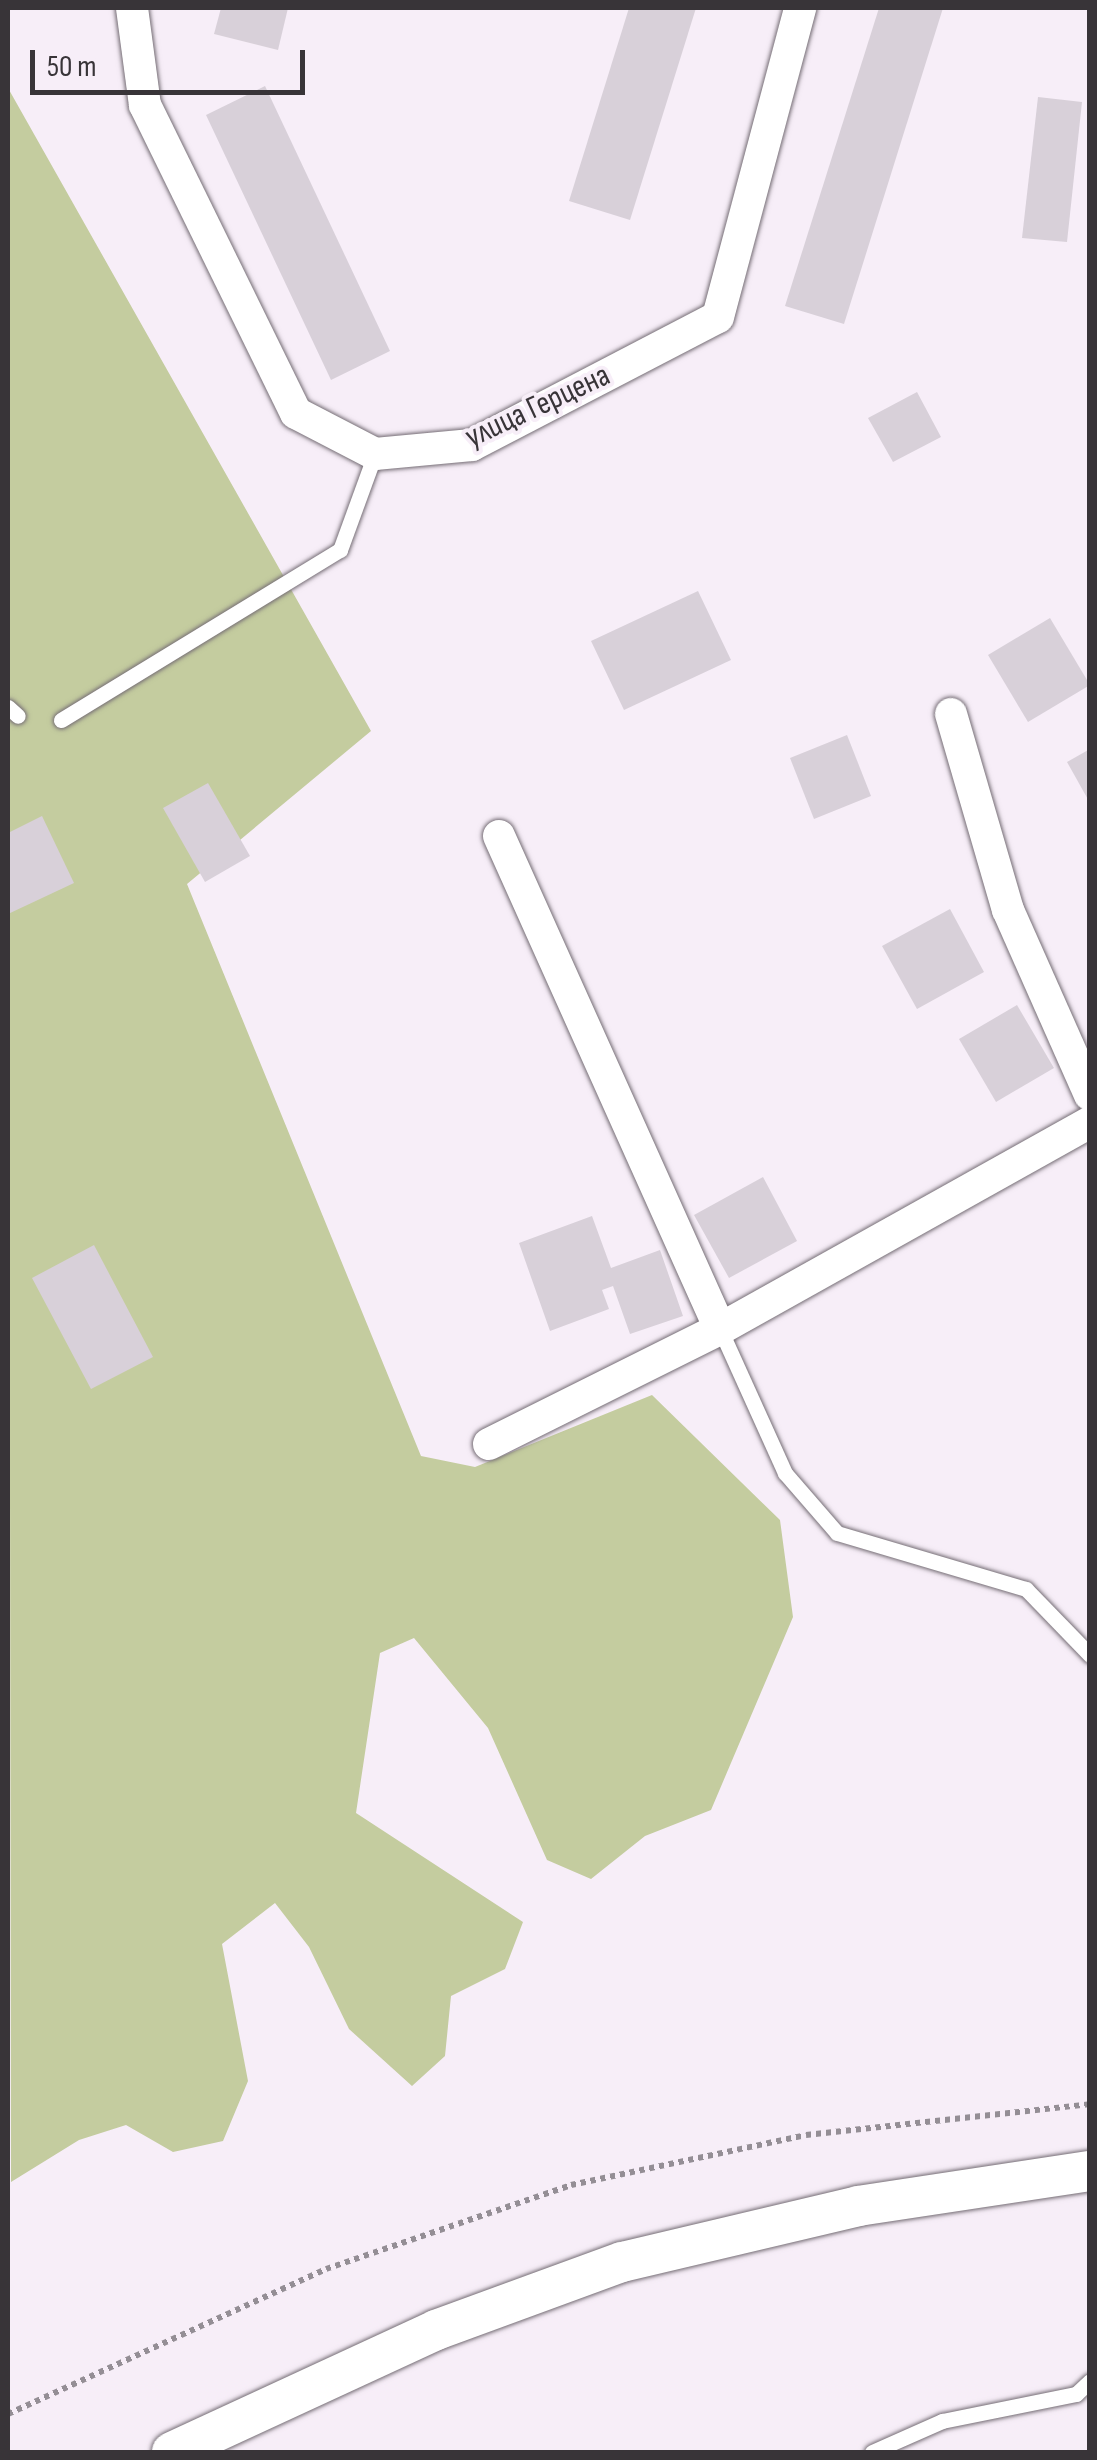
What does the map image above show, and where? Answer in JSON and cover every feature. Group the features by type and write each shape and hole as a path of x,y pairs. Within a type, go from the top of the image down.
{"street":[{"path":"132,8 145,105 296,413 376,454"},
{"name":"улица Герцена","path":"376,454 472,445 718,317 800,8"},
{"path":"950,714 1008,910 1090,1096"},
{"path":"499,836 720,1329"},
{"path":"490,1444 720,1329 1090,1122"},
{"path":"172,2452 436,2330 622,2262 858,2206 1090,2170"}],"lane":[{"path":"61,720 340,550 376,454"},
{"path":"720,1329 785,1474 837,1534 1026,1589 1090,1655"},
{"path":"872,2452 942,2421 1076,2394 1090,2381"}],"path":[{"path":"8,2414 326,2269 571,2185 806,2134 1090,2104"}],"green space":[{"path":"8,88 371,731 187,884 421,1456 475,1467 652,1395 780,1520 793,1617 711,1810 645,1836 591,1879 547,1860 488,1728 414,1638 380,1653 356,1813 523,1922 505,1969 451,1996 445,2056 412,2086 349,2029 309,1947 275,1903 222,1944 248,2081 223,2141 173,2152 126,2125 79,2140 11,2182"}],"building":[{"path":"221,8 288,8 278,50 214,34"},
{"path":"629,8 696,8 630,220 569,201"},
{"path":"879,8 943,8 844,324 785,306"},
{"path":"265,86 390,351 331,380 206,115"},
{"path":"1038,97 1082,102 1067,242 1022,238"},
{"path":"917,392 941,437 893,462 868,418"},
{"path":"698,591 731,660 624,710 591,641"},
{"path":"1050,618 1090,685 1028,722 988,655"},
{"path":"847,735 871,796 814,819 790,758"},
{"path":"1090,749 1090,803 1067,762"},
{"path":"208,783 250,856 205,882 163,808"},
{"path":"42,816 74,883 8,914 8,833"},
{"path":"950,909 984,972 917,1009 882,946"},
{"path":"1017,1005 1054,1068 996,1102 959,1039"},
{"path":"763,1177 797,1241 729,1278 694,1215"},
{"path":"592,1216 611,1268 660,1250 683,1316 630,1334 613,1286 602,1290 609,1309 550,1331 519,1243"},
{"path":"94,1245 153,1357 91,1389 32,1278"}]}
